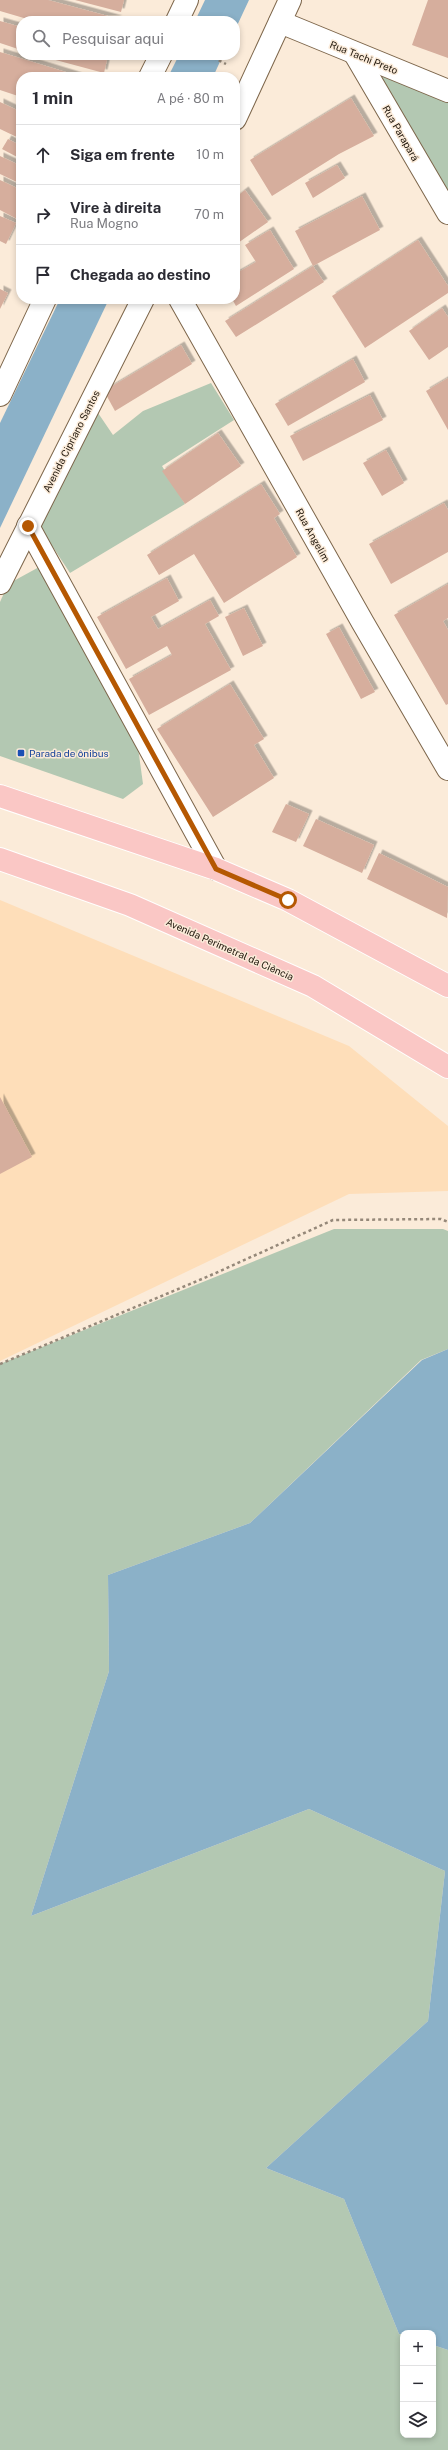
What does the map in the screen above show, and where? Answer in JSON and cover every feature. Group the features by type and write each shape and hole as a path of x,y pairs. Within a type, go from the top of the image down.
{"main road":[{"path":"0,796 216,869 288,900 448,986"},
{"name":"Avenida Perimetral da Ciência","path":"0,859 130,904 313,986 448,1067"}],"street":[{"path":"179,16 187,0"},
{"path":"240,107 290,0"},
{"name":"Rua Tachi Preto","path":"280,22 448,91"},
{"name":"Rua Parapará","path":"355,54 448,213"},
{"path":"152,72 158,60"},
{"path":"0,396 44,304"},
{"name":"Avenida Cipriano Santos","path":"0,583 140,304"},
{"name":"Rua Angelim","path":"183,304 362,623 448,769"},
{"path":"28,526 216,869"}],"path":[{"path":"0,1364 209,1276 333,1220 441,1219 448,1222"}],"shaded area":[{"path":"0,900 349,1046 448,1126 448,1191 349,1194 0,1361"}],"green space":[{"path":"372,68 448,99 448,193"},
{"path":"211,383 234,420 162,466 185,504 70,573 37,523 96,410 113,435 143,411"},
{"path":"41,566 137,740 143,784 123,799 0,756 0,602 8,584"},
{"path":"334,1229 443,1229 448,1231 448,1349 421,1360 250,1523 108,1575 109,1671 31,1916 309,1809 445,1871 428,2021 266,2168 344,2199 400,2334 400,2438 436,2438 436,2346 448,2350 448,2450 0,2450 0,1364"}],"water":[{"path":"205,0 249,0 240,19 240,16 197,16"},
{"path":"176,60 221,60 215,72 170,72"},
{"path":"58,304 107,304 0,528 0,423"},
{"path":"448,1349 448,2350 436,2346 436,2330 400,2330 399,2334 344,2199 266,2168 428,2021 445,1871 309,1809 31,1916 109,1671 108,1575 250,1523 422,1360"}],"building":[{"path":"0,0 48,0 108,16 17,16 0,11"},
{"path":"75,0 124,0 121,12"},
{"path":"428,0 448,0 448,58 412,45"},
{"path":"0,21 16,26 16,48 0,43"},
{"path":"0,52 16,57 16,60 26,60 66,72 16,72 16,95 0,90"},
{"path":"56,60 107,60 104,72"},
{"path":"351,98 374,136 339,154 272,196 250,160"},
{"path":"0,102 16,110 16,137 0,129"},
{"path":"8,139 16,143 16,156 2,149"},
{"path":"0,156 16,164 16,182 0,174"},
{"path":"337,165 345,178 313,198 305,183"},
{"path":"0,180 16,188 16,218 0,210"},
{"path":"245,190 268,222 240,242 240,194"},
{"path":"362,196 380,230 313,266 295,231"},
{"path":"0,216 16,223 6,244 0,241"},
{"path":"270,230 294,269 240,303 240,271 256,262 245,245"},
{"path":"418,240 448,286 448,293 365,348 332,296"},
{"path":"313,266 324,282 236,337 225,321"},
{"path":"0,289 8,293 0,309"},
{"path":"442,308 448,317 448,347 429,360 409,331"},
{"path":"181,345 192,364 115,411 104,391"},
{"path":"353,359 365,382 288,426 275,404"},
{"path":"448,378 448,430 426,391"},
{"path":"370,395 383,420 303,461 290,436"},
{"path":"218,433 241,466 185,504 162,471"},
{"path":"386,450 404,483 382,496 363,463"},
{"path":"261,484 280,514 274,518 297,557 224,603 194,554 159,575 147,555"},
{"path":"444,503 448,510 448,552 391,584 369,544"},
{"path":"167,578 179,601 151,617 158,629 210,600 219,616 205,624 231,670 149,715 129,679 172,655 167,646 126,669 97,617"},
{"path":"448,584 448,618 443,621 448,630 448,704 446,705 394,615"},
{"path":"244,608 263,646 243,656 225,617"},
{"path":"339,627 375,692 361,699 326,634"},
{"path":"230,684 264,739 254,745 274,778 213,817 157,729"},
{"path":"286,804 309,814 296,842 272,832"},
{"path":"316,819 374,845 362,873 303,846"},
{"path":"379,853 448,887 447,918 367,879"},
{"path":"0,1097 32,1157 0,1174"}],"place":[{"name":"Parada de ônibus","path":"21,753"}],"route":[{"path":"28,526 216,869 288,900"}]}
